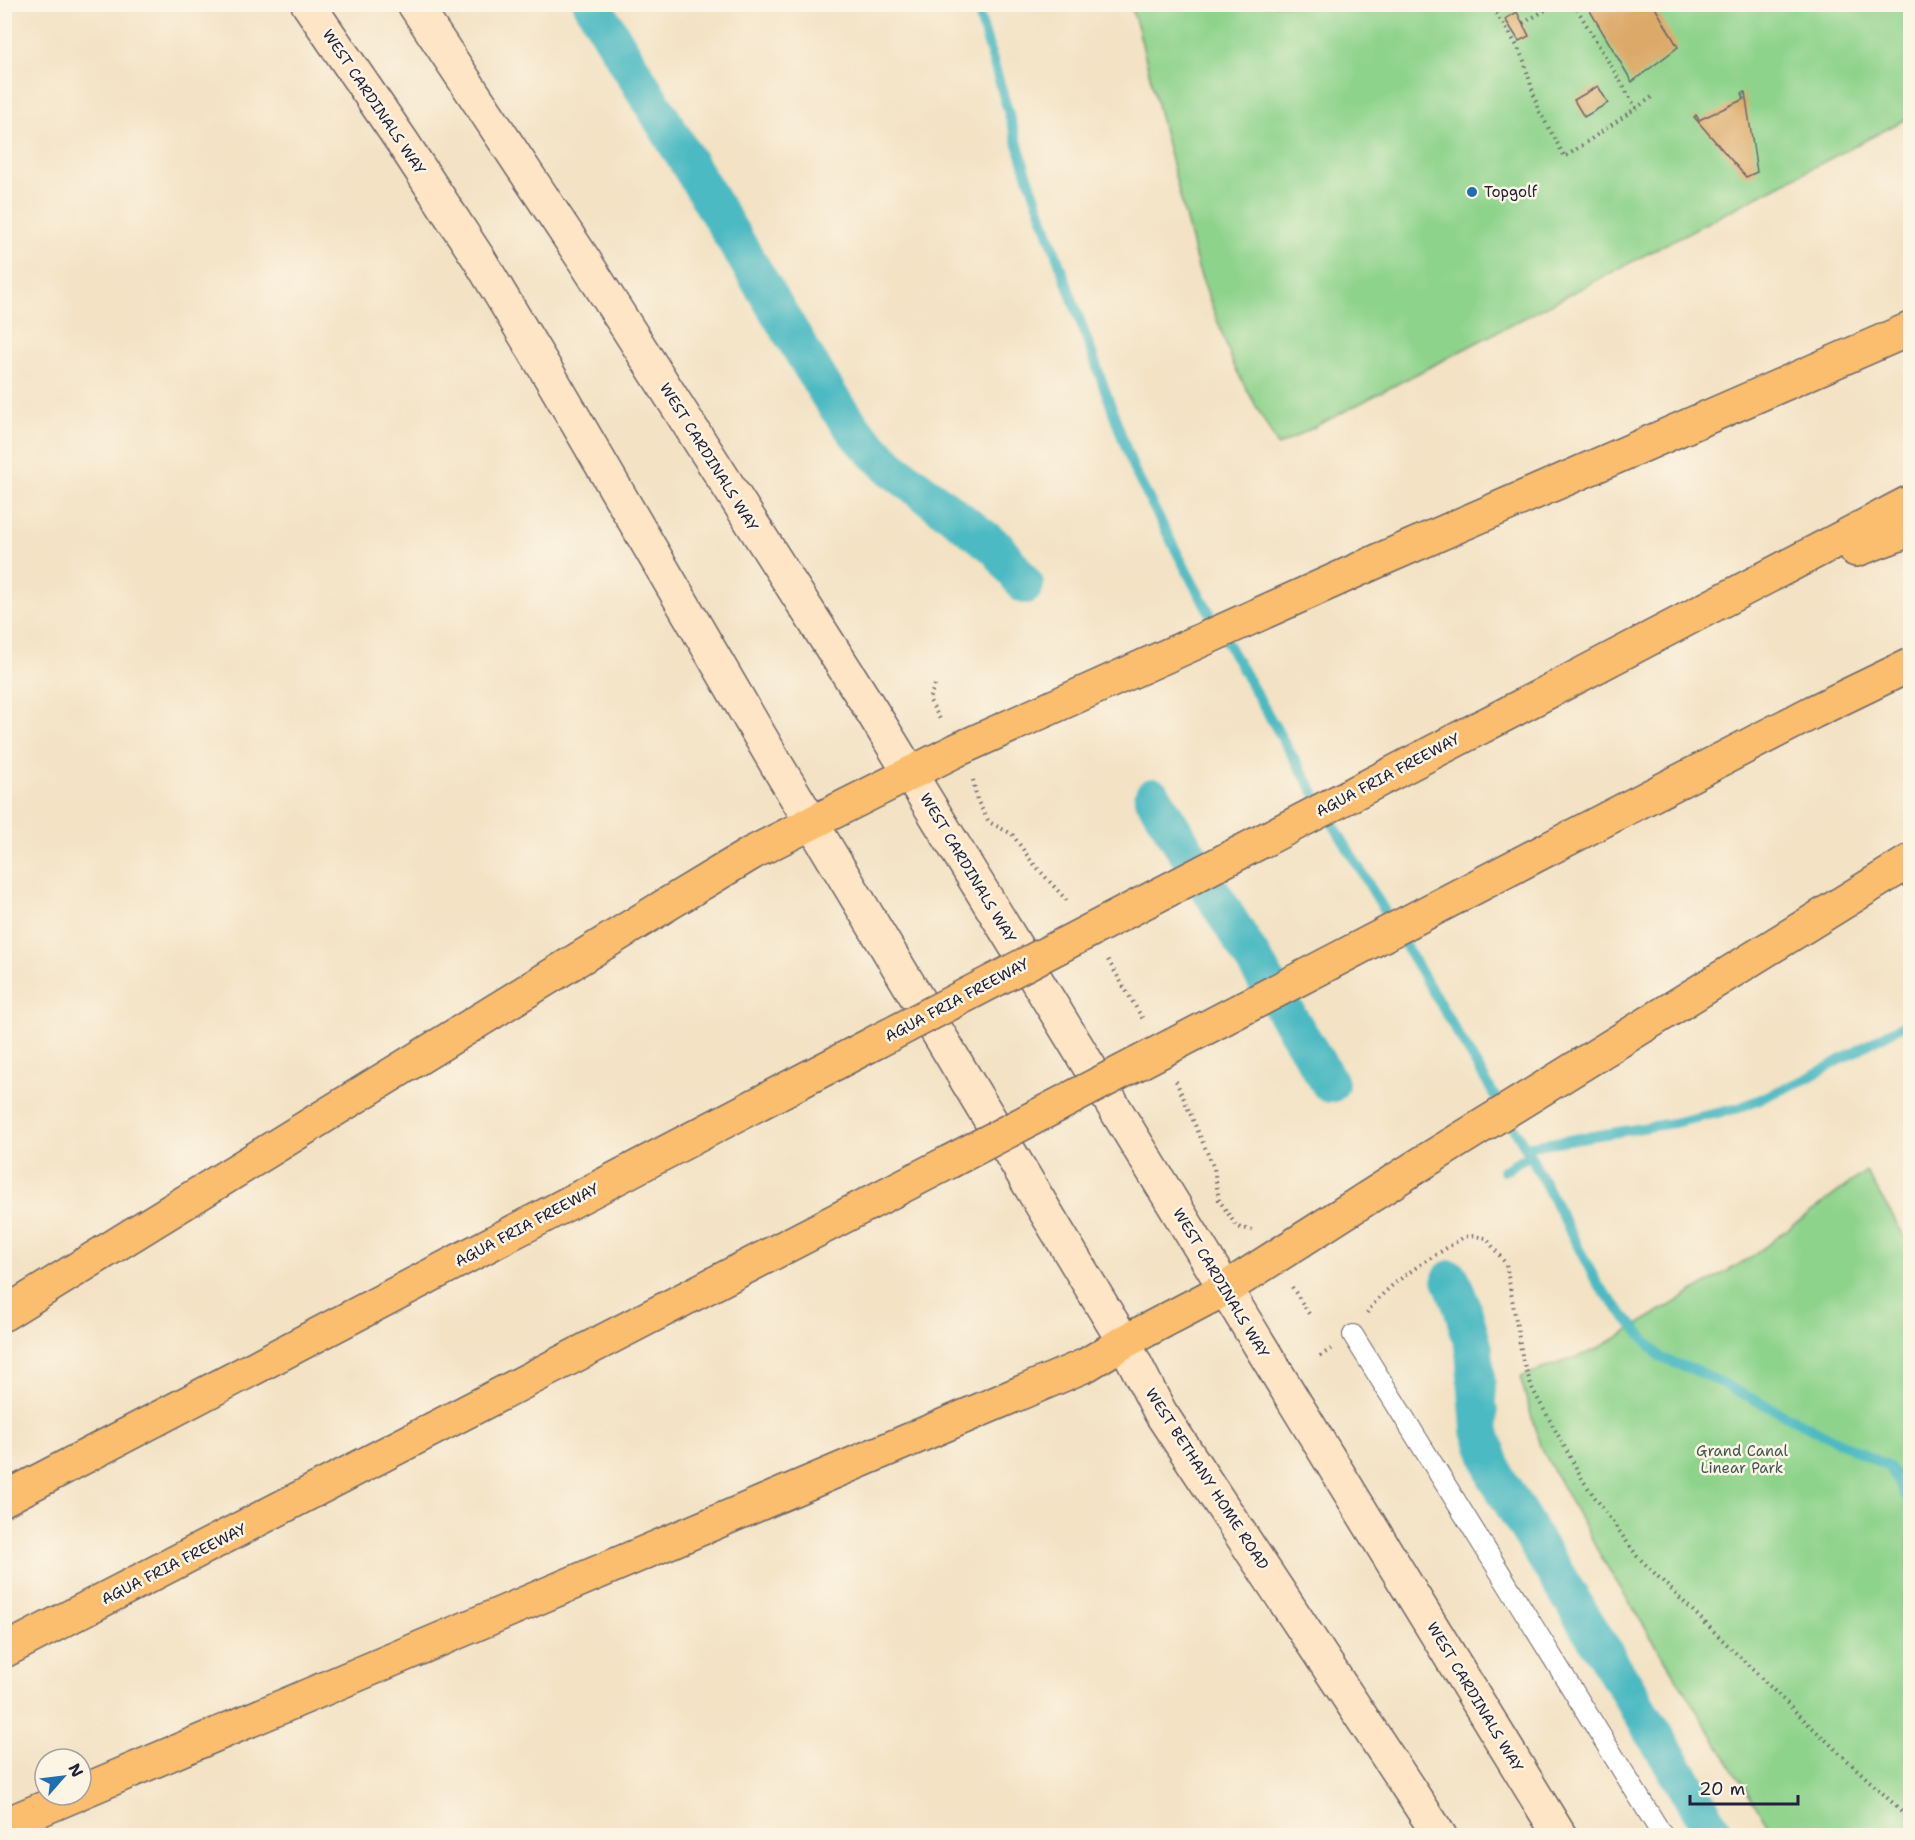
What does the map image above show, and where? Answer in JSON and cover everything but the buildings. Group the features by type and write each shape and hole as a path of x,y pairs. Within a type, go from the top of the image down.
{"highway":[{"path":"4,1314 666,905 752,854 812,822 981,740 1382,559 1911,329"},
{"name":"AGUA FRIA FREEWAY","path":"4,1499 1911,502"},
{"path":"1742,591 1911,530"},
{"path":"1813,712 1911,640"},
{"name":"AGUA FRIA FREEWAY","path":"4,1651 1813,712 1911,665"},
{"path":"93,1787 1086,1365 1225,1288 1419,1165 1911,861"},
{"path":"4,1825 47,1807"}],"main road":[{"name":"WEST CARDINALS WAY","path":"308,4 479,259 778,767 1124,1342"},
{"name":"WEST CARDINALS WAY","path":"414,4 585,260 910,774 1560,1836"},
{"name":"WEST BETHANY HOME ROAD","path":"1124,1342 1160,1412 1440,1836"}],"lane":[{"path":"1353,1335 1663,1836"}],"path":[{"path":"1489,4 1517,46 1524,61 1538,109 1564,157 1655,95"},
{"path":"1523,23 1548,6 1555,4"},
{"path":"1574,4 1636,108"},
{"path":"975,783 977,800 989,822 1012,834 1032,862 1069,903"},
{"path":"1105,955 1146,1025"},
{"path":"1174,1076 1214,1168 1219,1200 1237,1227 1255,1231"},
{"path":"1407,1274 1464,1237 1486,1238 1506,1264 1523,1361 1533,1390 1584,1482 1637,1556 1802,1718 1911,1819"}],"green space":[{"name":"Topgolf","path":"1130,5 1910,5 1910,117 1278,446 1234,366 1198,268 1138,28"},
{"name":"Grand Canal Linear Park","path":"1866,1171 1910,1246 1910,1835 1774,1835 1603,1560 1540,1446 1520,1377 1596,1350 1751,1257"}],"waterway":[{"path":"592,4 831,399 859,436 891,468 997,548 1025,585"},
{"path":"976,4 1026,171 1134,470 1195,587 1283,740 1530,1155 1598,1285 1661,1358 1699,1372 1889,1467 1910,1503"},
{"path":"1153,797 1330,1084"},
{"path":"1525,1147 1673,1123 1739,1108 1806,1079 1910,1021"},
{"path":"1503,1171 1530,1155"},
{"path":"1451,1279 1474,1349 1480,1430 1496,1477 1717,1836"},
{"path":"1894,1475 1910,1474"}],"place":[{"name":"Topgolf","path":"1472,192"}]}
